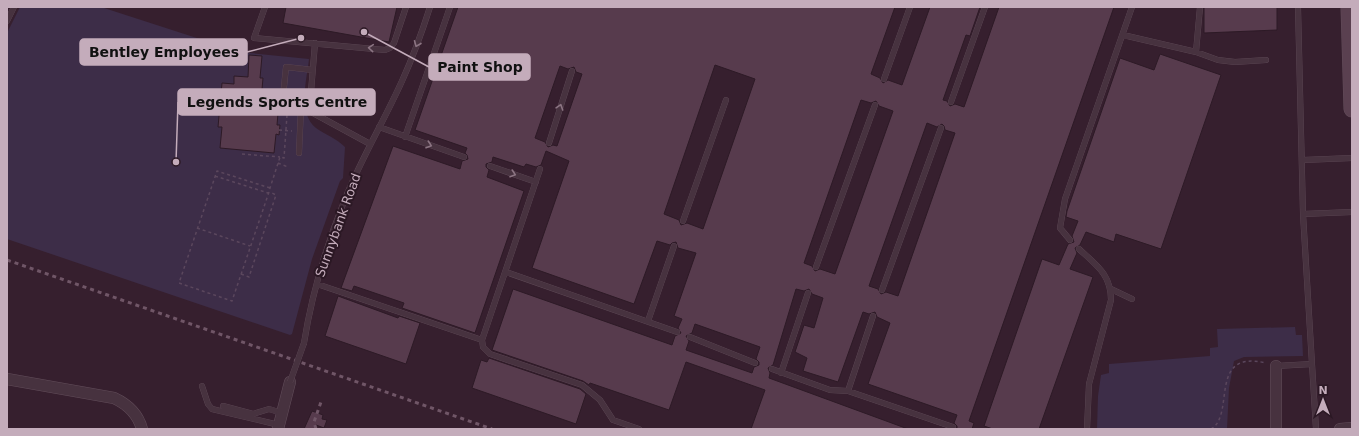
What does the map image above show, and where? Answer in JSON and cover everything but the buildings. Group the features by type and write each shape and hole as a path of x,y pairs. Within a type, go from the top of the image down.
{"street":[{"path":"1349,7 1352,109"},
{"path":"1276,366 1276,429"},
{"path":"7,379 114,398 132,411 142,429"},
{"name":"Sunnybank Road","path":"279,427 290,382"},
{"path":"1340,429 1352,428"}],"lane":[{"path":"7,21 9,13 14,7"},
{"path":"265,7 254,38 385,50 390,48 394,43 406,7"},
{"name":"Sunnybank Road","path":"290,382 304,343 310,307 326,252 345,199 370,144 402,81 430,7"},
{"path":"405,137 450,7"},
{"path":"884,79 910,7"},
{"path":"951,102 985,7"},
{"path":"1070,240 1060,228 1065,199 1132,7"},
{"path":"1196,52 1200,7"},
{"path":"1298,7 1304,214 1316,429"},
{"path":"1122,35 1196,52 1218,60 1235,62 1266,60"},
{"path":"315,43 310,104 313,114 370,144"},
{"path":"299,153 301,108 282,107 286,67 313,70"},
{"path":"549,143 572,71"},
{"path":"683,221 726,100"},
{"path":"816,268 875,105"},
{"path":"379,127 464,157"},
{"path":"882,290 941,128"},
{"path":"1303,160 1352,158"},
{"path":"490,166 536,182"},
{"path":"540,169 482,340 483,347 490,354 582,385 600,400 613,420 639,429"},
{"path":"1304,214 1352,212"},
{"path":"648,321 674,246"},
{"path":"1078,249 1101,270 1108,279 1111,288 1111,300 1089,384 1087,429"},
{"path":"506,272 677,332"},
{"path":"317,284 482,340"},
{"path":"1111,288 1132,299"},
{"path":"781,373 808,293"},
{"path":"848,391 873,316"},
{"path":"690,337 755,363"},
{"path":"1276,366 1312,364"},
{"path":"772,369 830,390 848,391 953,427"},
{"path":"202,386 208,404 212,409 279,427"},
{"path":"222,406 253,414 269,409 282,412"}],"path":[{"path":"242,154 284,158 287,107"},
{"path":"270,188 217,170 179,282 232,301 269,192 280,157"},
{"path":"278,163 288,167"},
{"path":"215,176 276,195 249,277 241,274"},
{"path":"197,228 251,246"},
{"path":"1213,429 1222,410 1227,378 1231,370 1237,364 1262,362 1276,366"}],"shaded area":[{"path":"20,7 101,7 240,52 309,59 305,86 305,105 310,122 316,128 345,147 343,178 340,181 312,259 292,334 290,335 7,239 7,33"},
{"path":"1295,327 1296,335 1302,335 1303,356 1244,357 1234,361 1229,388 1227,429 1097,429 1098,396 1101,375 1109,373 1109,364 1210,356 1210,348 1218,347 1217,329"}],"railway":[{"path":"7,260 492,429"},
{"path":"316,429 314,422 322,399"}],"place":[{"name":"Paint Shop","path":"364,32"},
{"name":"Bentley Employees","path":"301,38"},
{"name":"Legends Sports Centre","path":"176,162"}]}
